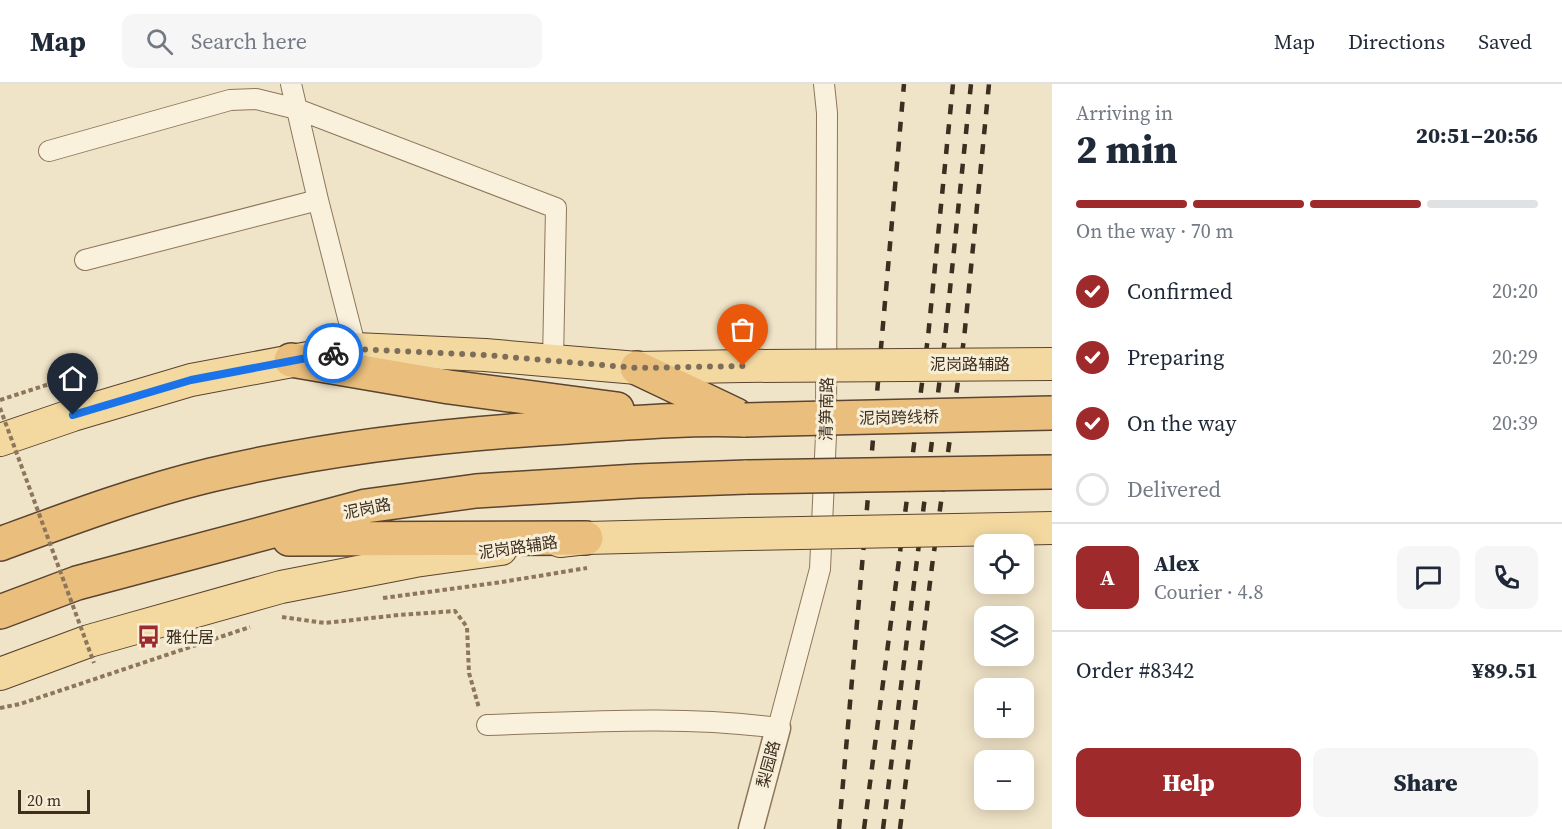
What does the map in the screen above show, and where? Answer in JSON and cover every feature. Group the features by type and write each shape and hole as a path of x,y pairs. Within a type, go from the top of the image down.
{"highway":[{"path":"291,360 449,387 696,418 746,420"},
{"path":"637,368 746,420"},
{"name":"泥岗跨线桥","path":"746,420 1052,413"},
{"path":"0,544 78,515 210,475 349,448 464,433 696,418"},
{"name":"泥岗路","path":"0,612 77,583 366,506 476,491 747,477 1052,472"},
{"path":"242,539 589,553"}],"main road":[{"name":"泥岗路辅路","path":"0,440 73,415 191,380 356,349 485,355 637,368 1052,364"},
{"name":"泥岗路辅路","path":"0,674 89,641 281,587 416,561 589,553 747,534 1052,528"}],"street":[{"path":"291,84 356,349"},
{"name":"清笋南路","path":"778,728 820,569 826,435 827,113 824,84"},
{"path":"49,151 230,100 256,99 297,109 556,208 553,361"},
{"path":"85,260 318,200"},
{"path":"487,725 650,720 754,724 778,728"},
{"name":"梨园路","path":"751,829 778,728"},
{"name":"梨园路","path":"762,829 778,728"}],"path":[{"path":"0,400 74,376"},
{"path":"0,408 94,663"},
{"path":"372,600 501,582 589,553"},
{"path":"282,617 325,623 455,611 467,627 470,673 476,699 487,725"},
{"path":"272,621 304,613"},
{"path":"0,708 20,704 251,627"}],"railway":[{"path":"839,829 904,84"},
{"path":"864,829 928,337 953,84"},
{"path":"883,829 945,338 971,84"},
{"path":"900,829 932,566 964,339 989,84"}],"way so far":[{"path":"333,353 356,349 485,355 637,368 743,366"}],"place":[{"name":"雅仕居","path":"148,637"}],"route":[{"path":"73,415 191,380 333,353"}]}
